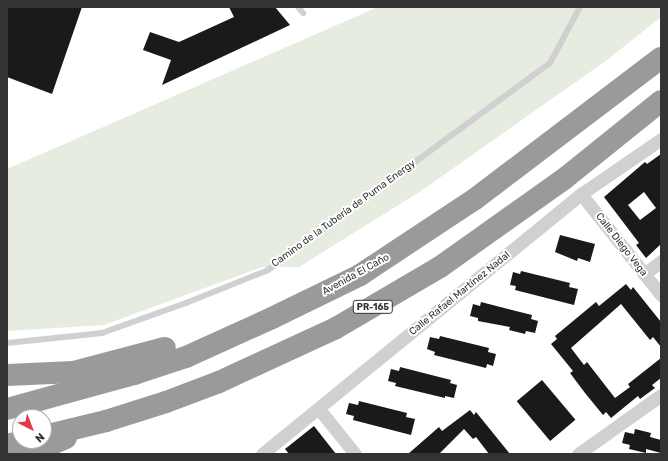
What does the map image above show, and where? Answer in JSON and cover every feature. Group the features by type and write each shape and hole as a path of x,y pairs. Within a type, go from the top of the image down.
{"highway":[{"name":"Avenida El Caño","path":"7,408 142,372 186,357 272,318 360,275 404,248 555,141 661,58"},
{"name":"PR-165","path":"52,434 106,421 219,382 342,324 440,267 564,179 661,101"},
{"path":"7,375 74,372 108,366 221,330 272,318"},
{"path":"28,454 106,421"}],"street":[{"name":"Calle Rafael Martínez Nadal","path":"262,454 581,194 661,139"},
{"name":"Calle Diego Vega","path":"581,194 661,295"},
{"path":"644,274 661,261"},
{"path":"578,454 661,395"},
{"path":"319,409 355,454"}],"lane":[{"path":"298,7 303,13"},
{"name":"Camino de la Tubería de Puma Energy","path":"7,343 102,333 186,303 268,270 550,63 580,7"}],"shaded area":[{"path":"378,7 661,7 661,17 607,60 421,191 299,267 262,267 104,325 7,331 7,169"}],"building":[{"path":"7,7 82,7 52,94 7,77"},
{"path":"229,7 275,7 290,25 162,85 171,60 143,50 150,32 179,42 234,17"},
{"path":"661,154 661,244 646,258 636,245 639,243 604,197 645,162 647,164","holes":["644,192 656,208 640,220 628,205"]},
{"path":"560,235 595,244 590,262 578,258 577,261 555,252"},
{"path":"521,271 570,283 569,287 578,289 574,305 515,290 516,286 510,285 513,272 520,274"},
{"path":"626,284 631,290 633,287 661,322 661,347 653,337 650,340 621,304 571,348 584,365 587,362 615,398 630,387 628,384 661,358 661,378 652,385 655,388 640,399 638,396 611,418 606,412 603,415 585,393 570,373 573,371 551,344 557,339 555,336 596,302 599,306"},
{"path":"481,302 532,315 531,319 538,321 535,333 526,331 525,334 509,330 510,327 478,321 478,318 470,316 473,304 480,306"},
{"path":"440,336 489,348 488,352 496,354 493,366 487,364 486,368 434,355 435,352 427,349 430,337 439,339"},
{"path":"400,367 451,380 450,383 457,385 454,398 445,396 445,398 395,386 396,383 388,381 391,369 399,371"},
{"path":"542,380 575,420 550,441 517,401"},
{"path":"359,401 407,413 406,417 415,419 411,435 353,420 354,416 346,414 349,403 358,405"},
{"path":"470,410 474,415 476,412 510,454 489,454 476,437 473,439 464,429 439,454 408,454 439,427 442,431"},
{"path":"314,426 336,454 289,454 285,449"},
{"path":"635,429 651,433 650,437 661,440 661,453 646,449 646,453 629,449 630,445 622,443 625,432 634,434"}]}
